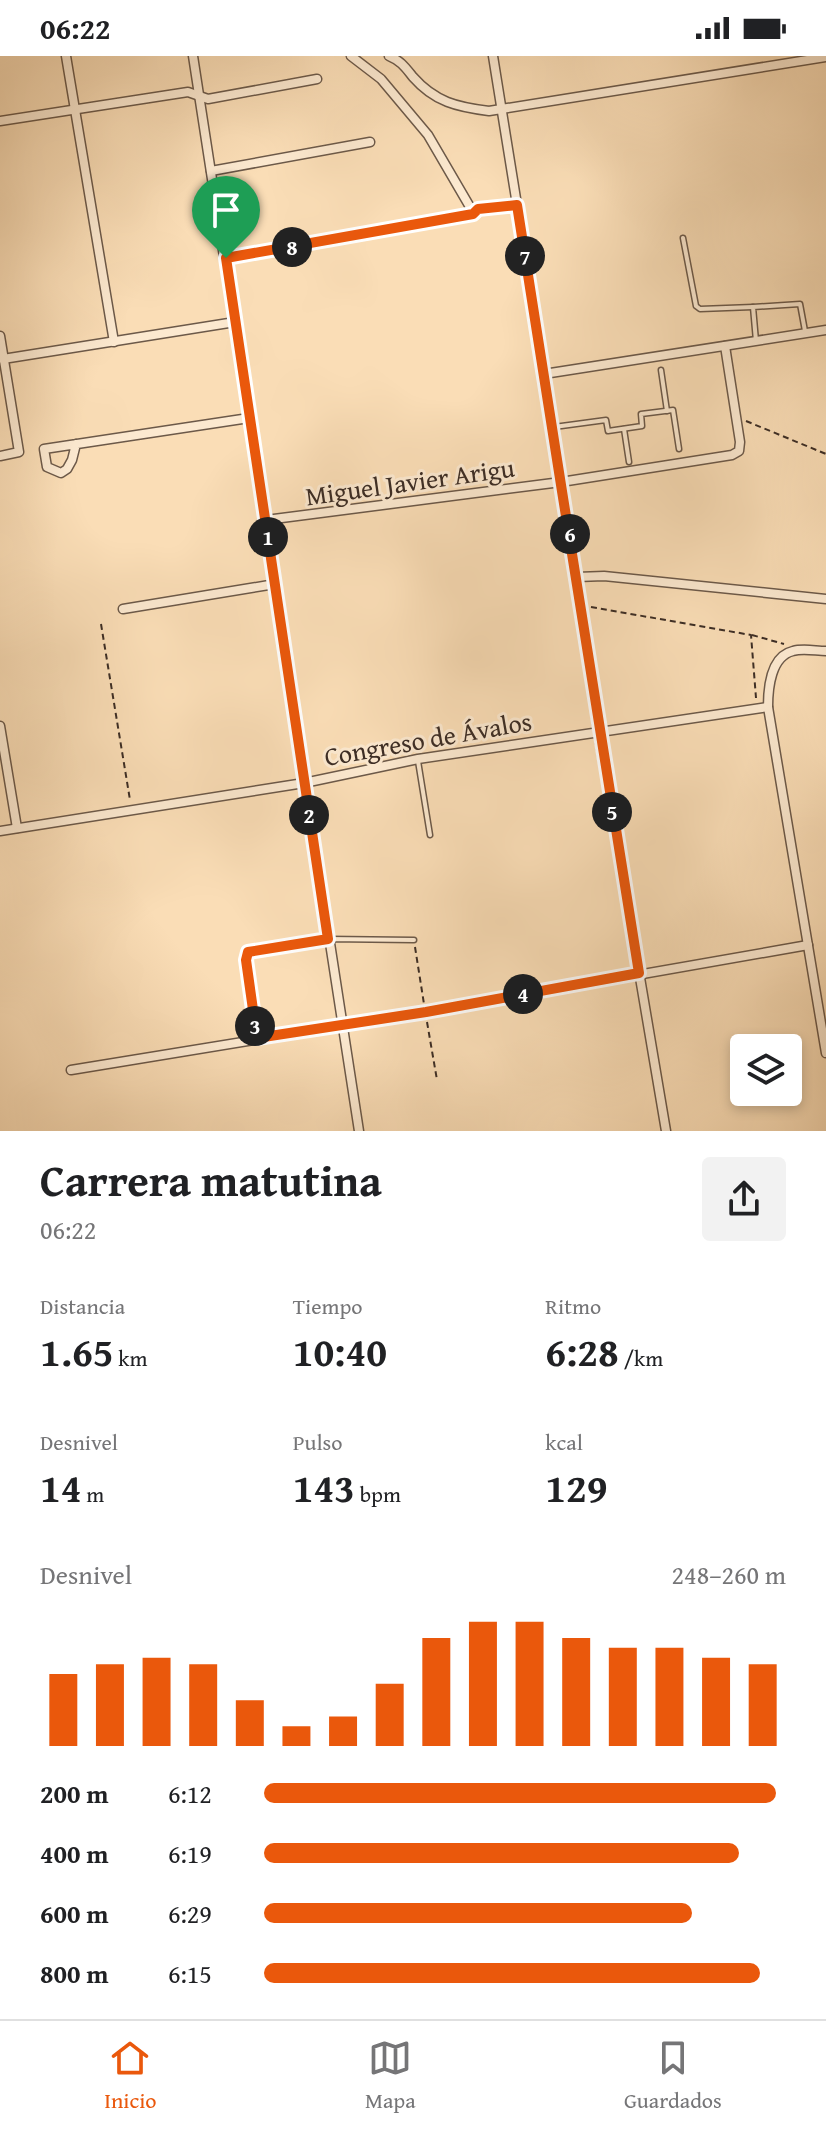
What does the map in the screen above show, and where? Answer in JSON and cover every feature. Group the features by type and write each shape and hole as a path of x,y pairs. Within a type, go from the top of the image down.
{"street":[{"path":"66,56 114,342"},
{"path":"193,56 359,1131"},
{"path":"351,56 381,79 428,135 470,207 517,205"},
{"path":"389,56 402,59 415,79 445,103 460,108 502,110 826,57"},
{"path":"493,56 577,577 598,730 666,1131"},
{"path":"0,121 188,92 208,99 317,79"},
{"path":"211,171 370,142"},
{"path":"226,258 413,226"},
{"path":"3,359 235,322"},
{"path":"544,374 826,330"},
{"path":"0,336 19,452 0,456"},
{"path":"725,346 736,417"},
{"name":"Miguel Javier Arigu","path":"266,520 561,482 732,455 739,451 740,442 736,417"},
{"path":"76,444 67,469 61,473 47,467 44,449 76,444 249,418"},
{"path":"577,577 604,576 826,599"},
{"path":"123,609 275,584"},
{"path":"826,651 793,651 785,655 774,669 768,707 826,1053"},
{"name":"Congreso de Ávalos","path":"0,831 304,783 418,759 768,707"},
{"path":"0,730 17,828"},
{"path":"71,1070 808,945"}],"lane":[{"path":"683,238 696,306 700,309 800,304 805,334"},
{"path":"753,307 756,341"},
{"path":"661,370 667,411"},
{"path":"552,427 606,420 608,431 624,429 642,426 641,414 673,410 679,449"},
{"path":"624,429 629,462"},
{"path":"418,759 430,835"},
{"path":"257,1038 246,960 248,952 328,939 414,940"}],"path":[{"path":"413,226 473,214 478,209"},
{"path":"736,417 826,454"},
{"path":"581,605 751,635 790,646 793,651"},
{"path":"101,624 132,809"},
{"path":"751,635 757,708"},
{"path":"414,940 437,1080"}],"route":[{"path":"517,205 639,973 426,1012 257,1038 246,960 248,952 328,939 226,258 413,226 473,214 478,209 517,205"}]}
